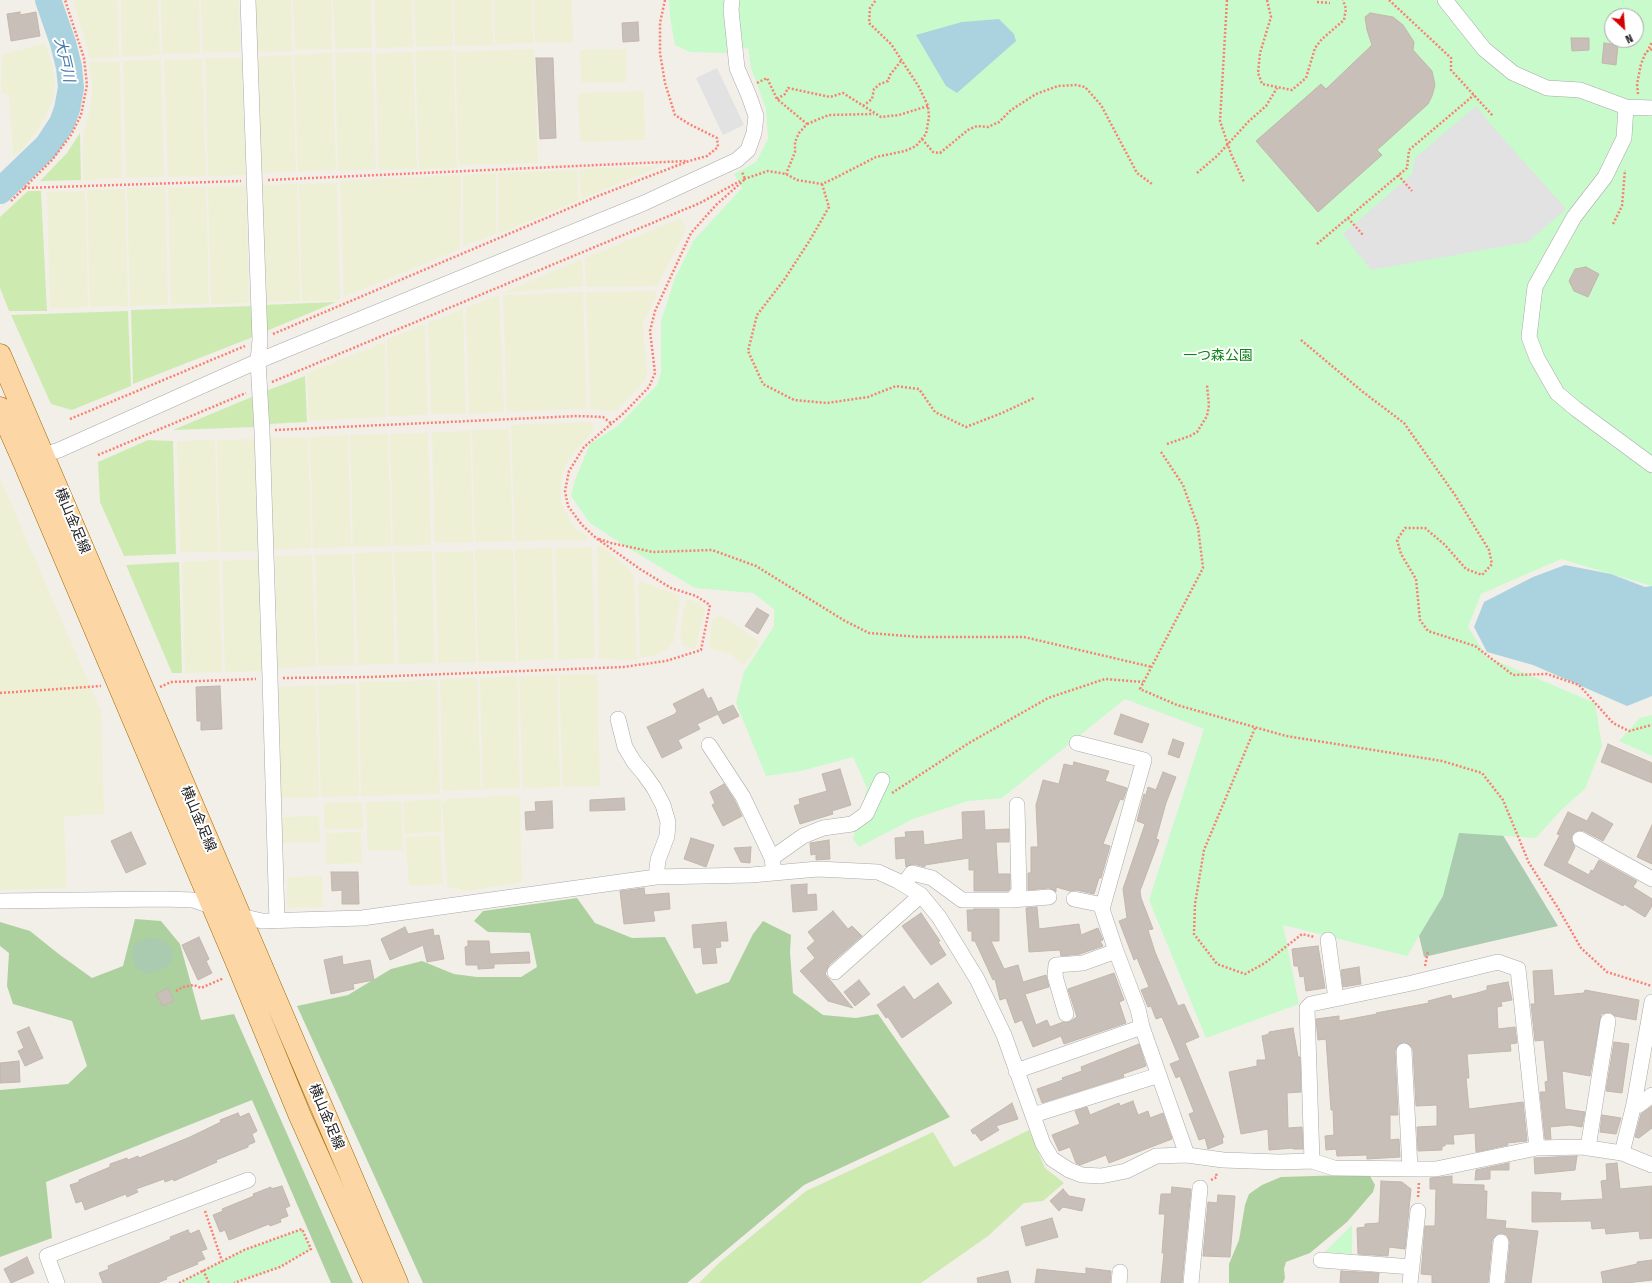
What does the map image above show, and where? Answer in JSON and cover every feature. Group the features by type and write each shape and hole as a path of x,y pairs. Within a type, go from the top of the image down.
{"main road":[{"name":"横山金足線","path":"0,355 34,459 212,906 300,1116 375,1283"},
{"name":"横山金足線","path":"0,408 34,459 240,916 397,1283"}],"street":[{"path":"248,0 260,340 258,361 262,431 277,921"},
{"path":"34,459 258,361 644,203 736,160 748,150 754,133 756,116 737,68 730,10 732,0"},
{"path":"1445,0 1484,49 1514,73 1547,88 1580,90 1639,107 1605,177 1574,217 1535,287 1529,337 1536,358 1558,393 1576,409 1652,465"},
{"path":"618,719 625,747 634,762 654,788 663,805 668,822 667,836 658,860 656,877"},
{"path":"1077,743 1144,760 1102,909 1116,952 1138,1009 1142,1027 1158,1075 1187,1155"},
{"path":"709,745 743,797 773,865"},
{"path":"773,865 804,836 823,828 852,824 866,814 882,780"},
{"path":"1012,900 1019,892 1017,805"},
{"path":"1580,839 1652,879"},
{"path":"0,901 193,900 240,916 262,921 277,921 362,918 656,877 773,865 878,872 921,894 939,917 977,979 1004,1035 1043,1144 1052,1159 1068,1170 1082,1175 1101,1176 1126,1171 1156,1156 1187,1155 1223,1160 1279,1162 1312,1161 1334,1168 1436,1169 1537,1148 1588,1148 1622,1153 1652,1164"},
{"path":"904,884 912,873 932,878 962,900 1012,900 1049,897"},
{"path":"835,972 921,894"},
{"path":"1074,899 1103,905"},
{"path":"1328,940 1336,999"},
{"path":"1066,1014 1054,976 1056,966 1083,963 1116,952"},
{"path":"1312,1161 1307,1008 1311,1004 1412,983 1498,962 1518,968 1537,1148"},
{"path":"1622,1153 1634,1104 1652,1002"},
{"path":"1588,1148 1608,1021"},
{"path":"1016,1071 1142,1027"},
{"path":"1404,1051 1415,1169"},
{"path":"1033,1115 1158,1075"},
{"path":"1634,1104 1639,1105 1652,1095"},
{"path":"57,1283 47,1256 248,1180"},
{"path":"1191,1283 1200,1188"},
{"path":"1410,1283 1418,1211"},
{"path":"1498,1283 1501,1242"},
{"path":"1321,1260 1412,1267"}],"path":[{"path":"11,201 52,160 71,135 81,115 87,85 84,58 65,0"},
{"path":"70,419 598,196 689,161 707,156 718,147 717,138 675,115 665,83 660,53 660,23 665,0"},
{"path":"98,455 700,203 744,178 768,171 786,174 797,180 822,184 876,157 905,151 916,146 926,134 929,117 928,106 919,87 891,44 869,23 870,8 876,0"},
{"path":"1227,0 1220,121 1244,182"},
{"path":"1267,0 1271,17 1260,53 1258,73 1262,84 1292,90 1306,78 1316,48 1322,38 1344,20 1346,9 1343,0 1347,0"},
{"path":"1389,0 1451,58 1451,70 1493,116"},
{"path":"1317,2 1330,3"},
{"path":"1639,107 1637,84 1641,64 1652,42"},
{"path":"1646,52 1652,49"},
{"path":"863,106 872,99 874,89 880,84 888,81 897,64 901,61"},
{"path":"758,82 767,78 777,98 807,124"},
{"path":"922,139 933,152 940,153 968,130 977,126 988,127 999,122 1011,110 1036,94 1058,86 1076,85 1085,87 1101,105 1137,173 1152,184"},
{"path":"777,98 785,94 788,88 830,98 843,93 881,117 899,115 928,106"},
{"path":"1197,173 1217,156 1248,121 1266,106 1277,88"},
{"path":"1317,244 1407,168 1409,150 1474,95"},
{"path":"786,174 795,152 795,142 799,132 807,124 829,115 875,114"},
{"path":"1613,224 1622,206 1626,163 1624,138"},
{"path":"736,160 744,178"},
{"path":"24,188 254,180 689,161"},
{"path":"1398,175 1412,191"},
{"path":"270,678 370,677 623,667 666,661 701,650 710,605 696,596 671,588 640,569 596,538 582,524 568,506 565,491 569,471 584,447 612,424 649,386 655,373 650,331 655,311 691,233 716,205 744,178"},
{"path":"822,184 828,207 810,240 789,273 757,315 748,351 762,384 794,400 827,403 868,397 896,386 919,389 935,412 966,426 1002,414 1034,398"},
{"path":"1348,218 1363,234"},
{"path":"1301,340 1363,392 1404,422 1455,495 1489,550 1492,564 1482,575 1466,569 1445,544 1425,528 1405,528 1397,540 1401,554 1416,579 1420,620 1428,631 1475,646 1513,675 1547,674 1578,685 1613,723 1629,732 1652,725"},
{"path":"1167,444 1197,432 1207,416 1209,405 1208,385"},
{"path":"262,431 577,416 603,417 612,424"},
{"path":"1161,452 1186,492 1198,526 1203,568 1140,689 1176,705 1286,736 1442,761 1482,773 1503,800 1529,863 1558,908 1581,948 1607,972 1652,986"},
{"path":"596,538 653,552 712,550 756,566 845,621 869,633 920,637 1024,637 1152,667"},
{"path":"869,808 968,743 1048,698 1105,679 1143,682"},
{"path":"1256,728 1204,850 1195,904 1194,934 1217,964 1245,974 1265,963 1302,934 1328,940"},
{"path":"176,991 183,987 194,985 201,988 213,984 228,976"},
{"path":"1415,1169 1418,1211"},
{"path":"1217,1178 1223,1177"},
{"path":"205,1211 222,1261"},
{"path":"179,1283 244,1250 302,1229 311,1249 280,1267 234,1283"},
{"path":"203,1270 209,1283"}],"green space":[{"path":"73,0 117,0 119,57 91,59"},
{"path":"121,0 158,0 160,55 122,57"},
{"path":"161,0 199,0 200,53 162,54"},
{"path":"201,0 239,0 240,52 203,53"},
{"path":"253,0 291,0 292,51 254,52"},
{"path":"293,0 331,0 332,49 295,50"},
{"path":"333,0 371,0 372,48 335,49"},
{"path":"374,0 412,0 413,47 376,48"},
{"path":"414,0 452,0 453,46 416,47"},
{"path":"454,0 492,0 493,45 455,46"},
{"path":"494,0 532,0 533,43 495,44"},
{"path":"534,0 572,0 573,42 535,43"},
{"name":"一つ森公園","path":"669,0 1652,0 1652,586 1561,559 1481,594 1468,627 1487,657 1595,703 1602,746 1585,789 1561,810 1536,838 1459,833 1443,896 1407,956 1283,925 1299,1004 1206,1038 1149,900 1204,729 1125,699 1002,798 968,801 913,819 859,847 853,839 867,788 853,757 801,771 766,776 736,703 744,672 774,626 774,609 753,593 695,588 590,523 571,496 575,480 590,444 618,426 657,385 661,372 661,321 675,278 694,240 742,188 734,174 756,162 768,139 766,109 751,68 748,48 724,53 690,52 675,45 670,17"},
{"path":"45,43 52,64 55,84 52,103 39,128 20,152 13,155 9,96 1,92 2,55"},
{"path":"534,49 538,163 459,165 455,52"},
{"path":"626,49 626,82 581,83 580,50"},
{"path":"453,50 457,168 419,169 415,51"},
{"path":"372,52 376,169 338,171 335,53"},
{"path":"413,52 417,169 379,170 375,53"},
{"path":"332,53 336,170 298,172 294,55"},
{"path":"292,55 296,172 258,173 254,57"},
{"path":"205,58 242,58 246,175 208,176"},
{"path":"202,59 206,176 168,177 164,60"},
{"path":"161,60 164,177 126,178 123,61"},
{"path":"89,62 120,62 122,178 83,180 83,135 91,107 92,84"},
{"path":"644,91 645,140 580,142 578,93"},
{"path":"80,133 81,180 40,181 67,153"},
{"path":"661,166 581,199 579,169"},
{"path":"577,170 579,200 498,234 498,173"},
{"path":"496,173 496,234 463,246 463,175"},
{"path":"461,175 460,249 344,297 340,181"},
{"path":"337,183 340,300 302,301 299,184"},
{"path":"297,184 300,301 262,302 259,185"},
{"path":"246,186 249,303 211,304 208,187"},
{"path":"165,187 168,305 130,306 127,188"},
{"path":"206,187 209,304 171,305 168,188"},
{"path":"125,189 128,306 90,307 87,190"},
{"path":"28,191 41,191 47,311 9,311 0,288 0,217"},
{"path":"85,191 88,307 50,309 47,192"},
{"path":"681,218 686,230 657,286 586,287 585,258"},
{"path":"582,259 583,286 502,293"},
{"path":"656,291 656,297 643,323 647,374 644,382 616,411 590,409 586,292"},
{"path":"583,292 587,409 507,412 503,295"},
{"path":"499,296 504,412 469,414 466,308"},
{"path":"336,302 264,332 263,305"},
{"path":"252,306 253,337 133,384 131,310"},
{"path":"463,309 466,414 431,414 428,323"},
{"path":"128,311 131,386 72,410 51,404 11,315"},
{"path":"425,324 428,415 388,416 387,339"},
{"path":"385,342 386,417 309,421 307,373"},
{"path":"305,376 307,422 268,424 266,391"},
{"path":"254,396 256,427 173,430"},
{"path":"590,422 593,424 594,429 568,461 563,470 561,489 561,502 574,527 586,536 587,540 515,541 511,425"},
{"path":"509,429 513,541 475,542 472,430"},
{"path":"470,431 473,542 435,543 432,432"},
{"path":"428,433 431,545 393,546 390,434"},
{"path":"388,434 391,546 353,547 350,435"},
{"path":"348,435 351,547 313,548 310,437"},
{"path":"308,437 311,548 273,550 270,438"},
{"path":"255,439 258,551 220,552 217,440"},
{"path":"148,440 173,441 176,554 124,556 100,502 98,462"},
{"path":"215,440 218,552 180,552 177,441"},
{"path":"0,478 101,711 104,814 64,816 67,888 0,890"},
{"path":"597,546 602,546 630,570 634,577 637,660 599,659"},
{"path":"592,547 595,658 558,660 555,548"},
{"path":"552,548 555,659 518,661 515,549"},
{"path":"513,549 516,661 478,662 475,550"},
{"path":"432,551 435,663 398,664 394,552"},
{"path":"473,551 476,662 438,663 435,552"},
{"path":"392,552 395,664 358,665 354,553"},
{"path":"352,554 355,665 318,666 315,555"},
{"path":"312,555 316,667 278,668 275,556"},
{"path":"259,559 263,671 225,672 222,561"},
{"path":"219,560 222,672 185,673 182,562"},
{"path":"179,562 182,673 172,673 126,565"},
{"path":"641,581 678,595 680,600 674,641 668,649 656,655 640,658 638,583"},
{"path":"690,599 703,606 705,611 695,649 683,646 680,634 685,602"},
{"path":"718,616 724,617 760,642 744,665 730,654 713,649 709,646 712,620"},
{"path":"597,674 600,786 563,787 559,675"},
{"path":"557,675 560,787 523,788 519,676"},
{"path":"517,676 520,788 483,789 480,678"},
{"path":"477,678 481,789 443,791 440,679"},
{"path":"437,680 440,794 361,796 359,682"},
{"path":"356,684 359,796 321,797 318,685"},
{"path":"316,685 319,797 281,798 278,687"},
{"path":"1652,715 1652,756 1619,741 1640,718"},
{"path":"517,795 520,798 522,882 466,891 447,887 442,803 448,799"},
{"path":"441,799 441,832 405,834 403,801"},
{"path":"401,801 403,850 368,851 366,802"},
{"path":"362,802 363,829 324,829 324,803"},
{"path":"319,816 320,842 281,843 281,817"},
{"path":"1454,823 1498,827 1558,926 1424,957 1415,919"},
{"path":"361,832 362,863 326,864 326,833"},
{"path":"440,835 443,884 412,886 409,884 405,837"},
{"path":"322,876 323,907 287,908 287,877"},
{"path":"577,898 595,923 632,938 665,937 696,994 729,982 753,934 763,921 791,935 790,952 793,993 823,1015 856,1018 878,1014 950,1117 804,1185 687,1283 423,1283 297,1006 348,995 391,969 422,961 454,974 477,977 521,977 537,967 530,933 488,932 474,921 483,911"},
{"path":"135,919 161,921 180,944 201,1020 234,1014 353,1283 331,1283 252,1100 46,1182 52,1238 0,1257 0,1090 68,1084 87,1066 72,1021 13,1004 7,986 9,953 0,946 0,922 30,931 92,978 123,966"},
{"path":"151,937 166,941 173,951 172,962 165,968 149,974 137,969 133,961 132,950 134,943"},
{"path":"1029,1130 1045,1168 1064,1183 1043,1201 1024,1203 988,1236 921,1283 699,1283 720,1262 806,1191 933,1132 954,1167"},
{"path":"1345,1175 1370,1176 1375,1185 1373,1192 1347,1222 1310,1253 1286,1262 1284,1269 1285,1278 1283,1283 1229,1283 1229,1264 1239,1240 1245,1205 1249,1194 1262,1185 1281,1177"},
{"path":"1352,1225 1352,1254 1325,1252"},
{"path":"302,1229 311,1249 280,1267 234,1283 179,1283 244,1250"}],"shaded area":[{"path":"717,68 744,125 723,135 696,78"},
{"path":"1476,106 1566,209 1528,242 1371,270 1343,234 1412,174 1415,158"}],"water":[{"path":"999,19 1014,34 1016,41 957,93 946,86 916,35 962,22"},
{"path":"1565,565 1611,574 1645,587 1652,586 1652,696 1627,706 1533,665 1487,652 1474,627 1484,602 1533,577"}],"building":[{"path":"20,12 20,15 36,12 40,36 11,41 7,14"},
{"path":"1370,13 1393,17 1403,25 1414,42 1413,50 1432,71 1435,85 1428,104 1377,150 1382,155 1318,212 1256,141 1321,84 1326,89 1372,45 1367,30 1365,17"},
{"path":"638,22 639,41 623,42 622,23"},
{"path":"1571,38 1589,38 1589,50 1572,51"},
{"path":"1604,43 1604,48 1618,48 1616,65 1602,63"},
{"path":"536,58 553,58 556,138 540,139"},
{"path":"1586,267 1599,274 1588,297 1574,291 1569,281 1575,269"},
{"path":"757,608 769,615 758,634 745,626"},
{"path":"220,686 222,729 201,730 201,721 197,721 196,687"},
{"path":"703,689 708,699 711,697 718,712 733,705 739,716 723,724 718,714 697,724 700,729 678,740 682,748 662,758 647,727 675,714 677,711 673,704"},
{"path":"1121,714 1149,724 1142,743 1114,734"},
{"path":"1173,739 1184,743 1179,758 1168,754"},
{"path":"1608,744 1652,763 1652,783 1601,762"},
{"path":"1074,762 1109,771 1105,781 1127,788 1123,800 1120,799 1103,844 1110,846 1101,878 1099,878 1094,894 1076,890 1070,891 1056,887 1056,892 1049,888 1028,890 1028,873 1031,873 1031,847 1038,847 1036,805 1043,780 1059,784 1064,764 1073,766"},
{"path":"840,769 851,805 832,811 833,814 800,824 794,806 800,804 799,799 827,791 822,774"},
{"path":"1163,772 1176,777 1166,803 1156,839 1159,840 1140,891 1141,898 1153,929 1148,930 1155,952 1178,1006 1184,1004 1199,1037 1185,1043 1224,1137 1222,1138 1223,1143 1208,1149 1205,1138 1199,1140 1189,1114 1194,1112 1180,1076 1176,1078 1170,1064 1180,1060 1162,1017 1156,1019 1151,1006 1148,1007 1141,990 1149,987 1137,958 1134,960 1119,921 1127,918 1123,889 1145,824 1137,821 1144,794 1146,795 1148,787 1156,790"},
{"path":"724,784 735,801 742,816 723,826 712,805 715,803 710,792"},
{"path":"624,798 625,810 590,811 590,800"},
{"path":"552,801 553,828 526,830 525,812 536,811 535,802"},
{"path":"984,811 985,830 1009,829 1009,842 996,842 998,874 1010,874 1010,889 1008,891 974,891 974,870 969,870 969,858 925,865 925,867 914,864 906,867 905,858 896,859 895,838 906,837 905,832 923,831 924,845 963,839 962,812"},
{"path":"1568,812 1587,821 1592,812 1613,824 1603,841 1584,831 1579,830 1575,832 1572,835 1571,840 1575,847 1567,863 1589,875 1599,860 1637,881 1633,887 1652,899 1652,906 1645,917 1624,904 1623,906 1544,865 1560,835 1557,834"},
{"path":"1652,825 1652,864 1637,857"},
{"path":"131,832 146,864 126,873 111,841"},
{"path":"691,838 714,845 706,867 684,859"},
{"path":"829,840 830,859 816,860 816,854 811,855 810,843"},
{"path":"751,847 750,863 741,862 734,848"},
{"path":"331,872 358,872 359,904 342,904 342,890 332,891"},
{"path":"807,884 807,895 816,894 817,910 793,912 791,885"},
{"path":"644,888 645,895 669,893 670,909 653,911 655,921 624,924 620,891"},
{"path":"1037,907 1039,929 1079,924 1081,935 1098,928 1103,940 1100,941 1103,946 1080,954 1061,956 1060,950 1029,952 1026,908"},
{"path":"999,909 999,941 991,941 1004,969 1018,965 1023,982 1046,975 1049,987 1025,994 1036,1025 1047,1020 1050,1027 1063,1022 1069,1022 1077,1017 1068,989 1114,973 1124,1000 1119,1002 1126,1023 1064,1044 1061,1036 1033,1047 1022,1020 1015,1023 1006,998 1000,1000 995,979 993,980 975,941 972,941 972,931 968,931 967,910"},
{"path":"833,911 848,929 852,926 862,936 829,965 825,974 853,1008 828,1001 800,971 815,958 807,948 815,941 808,932"},
{"path":"921,913 940,941 938,942 946,955 931,965 902,926"},
{"path":"726,922 728,941 720,941 721,947 715,948 717,963 703,964 701,947 694,948 692,925"},
{"path":"405,927 408,934 433,929 434,936 439,935 444,959 427,962 423,945 390,960 381,939"},
{"path":"199,937 209,959 206,961 212,973 198,980 182,945"},
{"path":"468,941 489,941 490,954 529,952 530,963 494,964 494,968 478,969 478,965 466,965 465,947 468,946"},
{"path":"1318,946 1325,988 1306,991 1304,976 1300,977 1298,966 1294,966 1292,949"},
{"path":"342,956 343,965 370,960 374,980 353,984 354,989 331,994 324,960"},
{"path":"1359,967 1361,984 1343,987 1341,970"},
{"path":"1552,970 1554,996 1584,993 1585,990 1639,1000 1636,1020 1615,1016 1610,1012 1601,1014 1590,1076 1562,1071 1565,1109 1585,1112 1582,1127 1570,1125 1550,1127 1551,1139 1545,1139 1540,1092 1546,1092 1545,1082 1548,1081 1544,1040 1535,1041 1531,1004 1535,1004 1533,971"},
{"path":"859,980 870,994 855,1006 844,992"},
{"path":"1508,982 1512,1000 1501,1002 1502,1006 1497,1007 1498,1029 1515,1027 1517,1043 1510,1044 1511,1051 1467,1054 1469,1078 1466,1078 1469,1109 1523,1102 1527,1141 1507,1143 1508,1145 1476,1152 1475,1133 1453,1135 1454,1144 1445,1144 1445,1146 1442,1146 1442,1150 1418,1151 1417,1127 1437,1126 1437,1105 1416,1106 1413,1050 1411,1046 1404,1042 1399,1044 1395,1051 1398,1115 1390,1115 1390,1140 1399,1139 1400,1157 1367,1159 1367,1155 1337,1156 1336,1149 1326,1150 1325,1136 1334,1135 1333,1110 1331,1110 1326,1039 1318,1040 1316,1019 1339,1016 1339,1021 1377,1014 1376,1013 1429,1003 1428,1001 1451,995 1452,999 1477,993 1487,990 1487,986"},
{"path":"938,983 952,1003 902,1038 888,1017 886,1018 877,1005 904,986 914,1000"},
{"path":"168,988 174,1001 163,1006 156,994"},
{"path":"29,1027 43,1058 25,1066 18,1051 24,1048 17,1032"},
{"path":"1293,1028 1298,1057 1300,1057 1301,1092 1287,1093 1288,1128 1302,1127 1303,1149 1293,1148 1269,1150 1268,1129 1241,1134 1229,1072 1257,1066 1257,1060 1266,1060 1262,1036 1269,1034 1269,1032"},
{"path":"1614,1042 1629,1044 1622,1093 1606,1091"},
{"path":"1139,1044 1146,1066 1123,1074 1124,1077 1042,1103 1037,1089 1063,1080 1062,1078 1082,1071 1081,1067"},
{"path":"19,1061 20,1082 0,1083 0,1063"},
{"path":"1133,1101 1138,1115 1148,1111 1150,1118 1163,1113 1172,1139 1109,1163 1106,1155 1080,1165 1076,1163 1070,1147 1059,1151 1052,1135 1080,1124 1075,1111 1087,1107 1090,1115 1119,1103 1120,1106"},
{"path":"1012,1103 1018,1119 996,1126 999,1130 981,1141 975,1133 973,1134 971,1130"},
{"path":"1652,1106 1652,1128 1639,1138 1635,1137 1641,1114"},
{"path":"238,1113 240,1117 249,1113 257,1131 252,1134 255,1142 248,1145 248,1147 216,1160 217,1162 174,1181 173,1179 165,1182 164,1179 136,1189 138,1192 127,1197 126,1194 85,1210 82,1201 76,1203 70,1185 79,1182 79,1180 110,1167 110,1164 127,1158 128,1160 138,1156 139,1158 190,1137 221,1122 220,1120"},
{"path":"1602,1115 1621,1118 1616,1134 1600,1132"},
{"path":"1577,1156 1575,1170 1535,1174 1534,1158"},
{"path":"1509,1163 1509,1170 1490,1170 1490,1179 1475,1180 1476,1170"},
{"path":"1617,1163 1620,1189 1652,1186 1652,1238 1640,1239 1639,1231 1606,1234 1605,1228 1592,1229 1591,1221 1532,1222 1532,1192 1561,1193 1560,1201 1603,1199 1601,1181 1607,1180 1606,1164"},
{"path":"1452,1176 1452,1184 1484,1185 1484,1191 1487,1191 1486,1219 1506,1221 1505,1228 1538,1231 1531,1283 1506,1283 1510,1242 1507,1235 1501,1233 1497,1234 1492,1241 1488,1283 1432,1283 1432,1275 1421,1274 1425,1226 1435,1226 1436,1189 1430,1189 1430,1178"},
{"path":"1381,1181 1402,1182 1411,1189 1405,1249 1389,1247 1388,1256 1358,1254 1357,1228 1365,1227 1365,1224 1379,1223"},
{"path":"282,1186 290,1206 285,1208 288,1216 280,1219 281,1222 270,1226 269,1224 229,1240 225,1230 220,1232 213,1215 223,1211 222,1209 254,1196 253,1194 271,1187 271,1189"},
{"path":"1172,1187 1191,1189 1182,1283 1161,1283 1164,1253 1162,1253 1165,1214 1159,1214 1161,1194 1171,1194"},
{"path":"1063,1189 1069,1196 1085,1199 1082,1211 1063,1207 1059,1211 1050,1201"},
{"path":"1218,1195 1235,1196 1230,1257 1203,1256 1208,1202 1217,1203"},
{"path":"1052,1218 1058,1237 1026,1246 1021,1227"},
{"path":"188,1230 190,1234 199,1230 207,1249 201,1251 205,1259 197,1262 198,1264 166,1277 167,1279 157,1283 103,1283 99,1273 109,1269 108,1266 171,1239 170,1237"},
{"path":"27,1257 34,1273 11,1283 4,1269"},
{"path":"1652,1260 1652,1280 1626,1283 1603,1283 1601,1272 1637,1264 1637,1262"},
{"path":"1086,1268 1111,1271 1110,1283 1035,1283 1037,1269 1086,1274"},
{"path":"1008,1271 1011,1283 978,1283 977,1278"},
{"path":"1341,1271 1379,1273 1378,1283 1340,1283"}],"waterway":[{"name":"大戸川","path":"0,191 47,146 62,123 67,109 71,88 69,67 63,43 48,0"}]}
